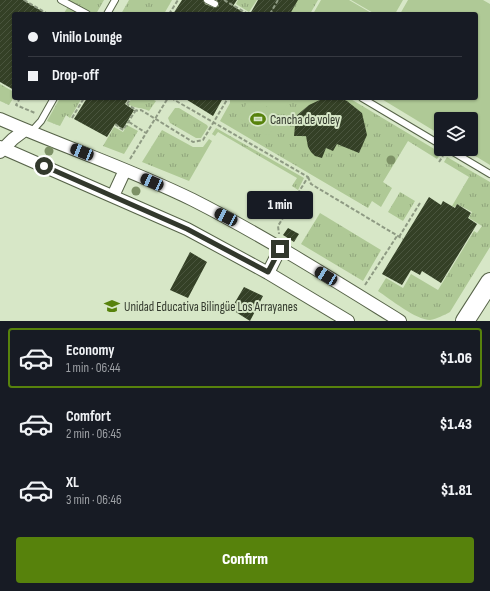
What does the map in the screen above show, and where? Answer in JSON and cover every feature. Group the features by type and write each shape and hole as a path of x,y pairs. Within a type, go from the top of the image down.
{"street":[{"path":"0,120 28,131 128,164 237,223 400,321"},
{"path":"1,149 28,131"},
{"path":"1,149 187,229 268,272 348,321"},
{"path":"113,196 128,164"},
{"path":"268,272 280,249"},
{"path":"465,321 490,282"}],"lane":[{"path":"61,0 83,12"},
{"path":"108,12 115,0"},
{"path":"207,0 214,4"},
{"path":"28,131 41,121 53,100"},
{"path":"365,100 434,141"},
{"path":"456,156 490,174"}],"path":[{"path":"24,0 45,12"},
{"path":"170,12 178,0"},
{"path":"224,0 245,12"},
{"path":"271,12 278,0"},
{"path":"19,100 16,105 39,115"},
{"path":"72,118 83,100"},
{"path":"129,100 126,104 136,110 134,111"},
{"path":"128,164 167,100"},
{"path":"174,100 308,177 311,184 403,240"},
{"path":"134,111 141,110 194,142 199,142 203,140 227,100"},
{"path":"115,124 123,130 134,111"},
{"path":"128,121 146,132"},
{"path":"439,162 443,156"},
{"path":"279,234 278,226 308,177"},
{"path":"365,285 420,203"}],"green space":[{"path":"68,0 104,0 97,12 65,12 71,2"},
{"path":"129,0 172,0 165,12 122,12"},
{"path":"238,0 257,0 249,12 236,4"},
{"path":"279,0 318,0 311,12 276,12"},
{"path":"321,0 349,0 370,12 314,12"},
{"path":"351,0 403,0 396,12 372,12"},
{"path":"408,0 483,0 490,4 490,165 475,156 478,156 478,112 434,112 434,131 383,100 478,100 478,12 401,12"},
{"path":"0,84 12,91 12,100 9,105 0,101"},
{"path":"59,100 81,100 70,118 66,115 60,126 47,121"},
{"path":"131,100 156,101 149,111 133,107 128,104"},
{"path":"230,100 352,100 434,149 434,156 439,156 437,159 408,141 383,182 392,188 381,207 372,201 368,208 220,121 230,103"},
{"name":"Cancha de voley","path":"255,100 289,100 281,115"},
{"name":"Cancha de voley","path":"247,103 278,121 268,136 238,118"},
{"path":"175,108 179,108 207,125 208,127 201,138 196,138 170,123 168,118"},
{"path":"127,125 138,131 124,154 103,146 114,127 123,132"},
{"path":"216,128 304,178 298,190 292,186 297,178 218,132 215,136 212,134"},
{"path":"162,130 193,147 203,147 209,139 212,141 189,181 142,162"},
{"path":"447,157 490,182 490,247 450,312 430,320 418,317 378,291 386,278 403,288 411,274 438,290 474,231 477,233 482,226 469,218 472,212 457,204 455,207 452,206 469,177 444,162"},
{"path":"400,192 415,201 403,221 388,212"},
{"path":"320,213 381,250 363,281 301,244"}],"building":[{"path":"0,0 23,0 44,12 12,12 12,89 0,82"},
{"path":"182,0 203,0 205,4 215,8 219,6 217,0 237,0 233,6 243,12 174,12"},
{"path":"258,0 298,0 291,12 251,12"},
{"path":"86,100 128,100 125,104 134,110 123,129 115,124 107,137 74,119"},
{"path":"187,100 222,100 213,116"},
{"path":"320,100 345,100 362,113 367,135 359,153 337,144 333,151 326,148 322,158 315,156 311,152 308,147 306,136 294,136 296,116 309,105"},
{"path":"429,197 441,205 443,201 455,208 457,204 471,213 468,218 477,224 441,283 422,271 420,275 411,270 402,285 382,274"},
{"path":"288,228 299,234 294,242 283,235"},
{"path":"190,252 207,262 188,298 170,290"},
{"path":"244,287 263,296 250,321 231,309"}],"place":[{"name":"Cancha de voley","path":"258,119"},
{"name":"Unidad Educativa Bilingüe Los Arrayanes","path":"112,306"}],"route":[{"path":"44,166 187,229 268,272 280,249"}]}
